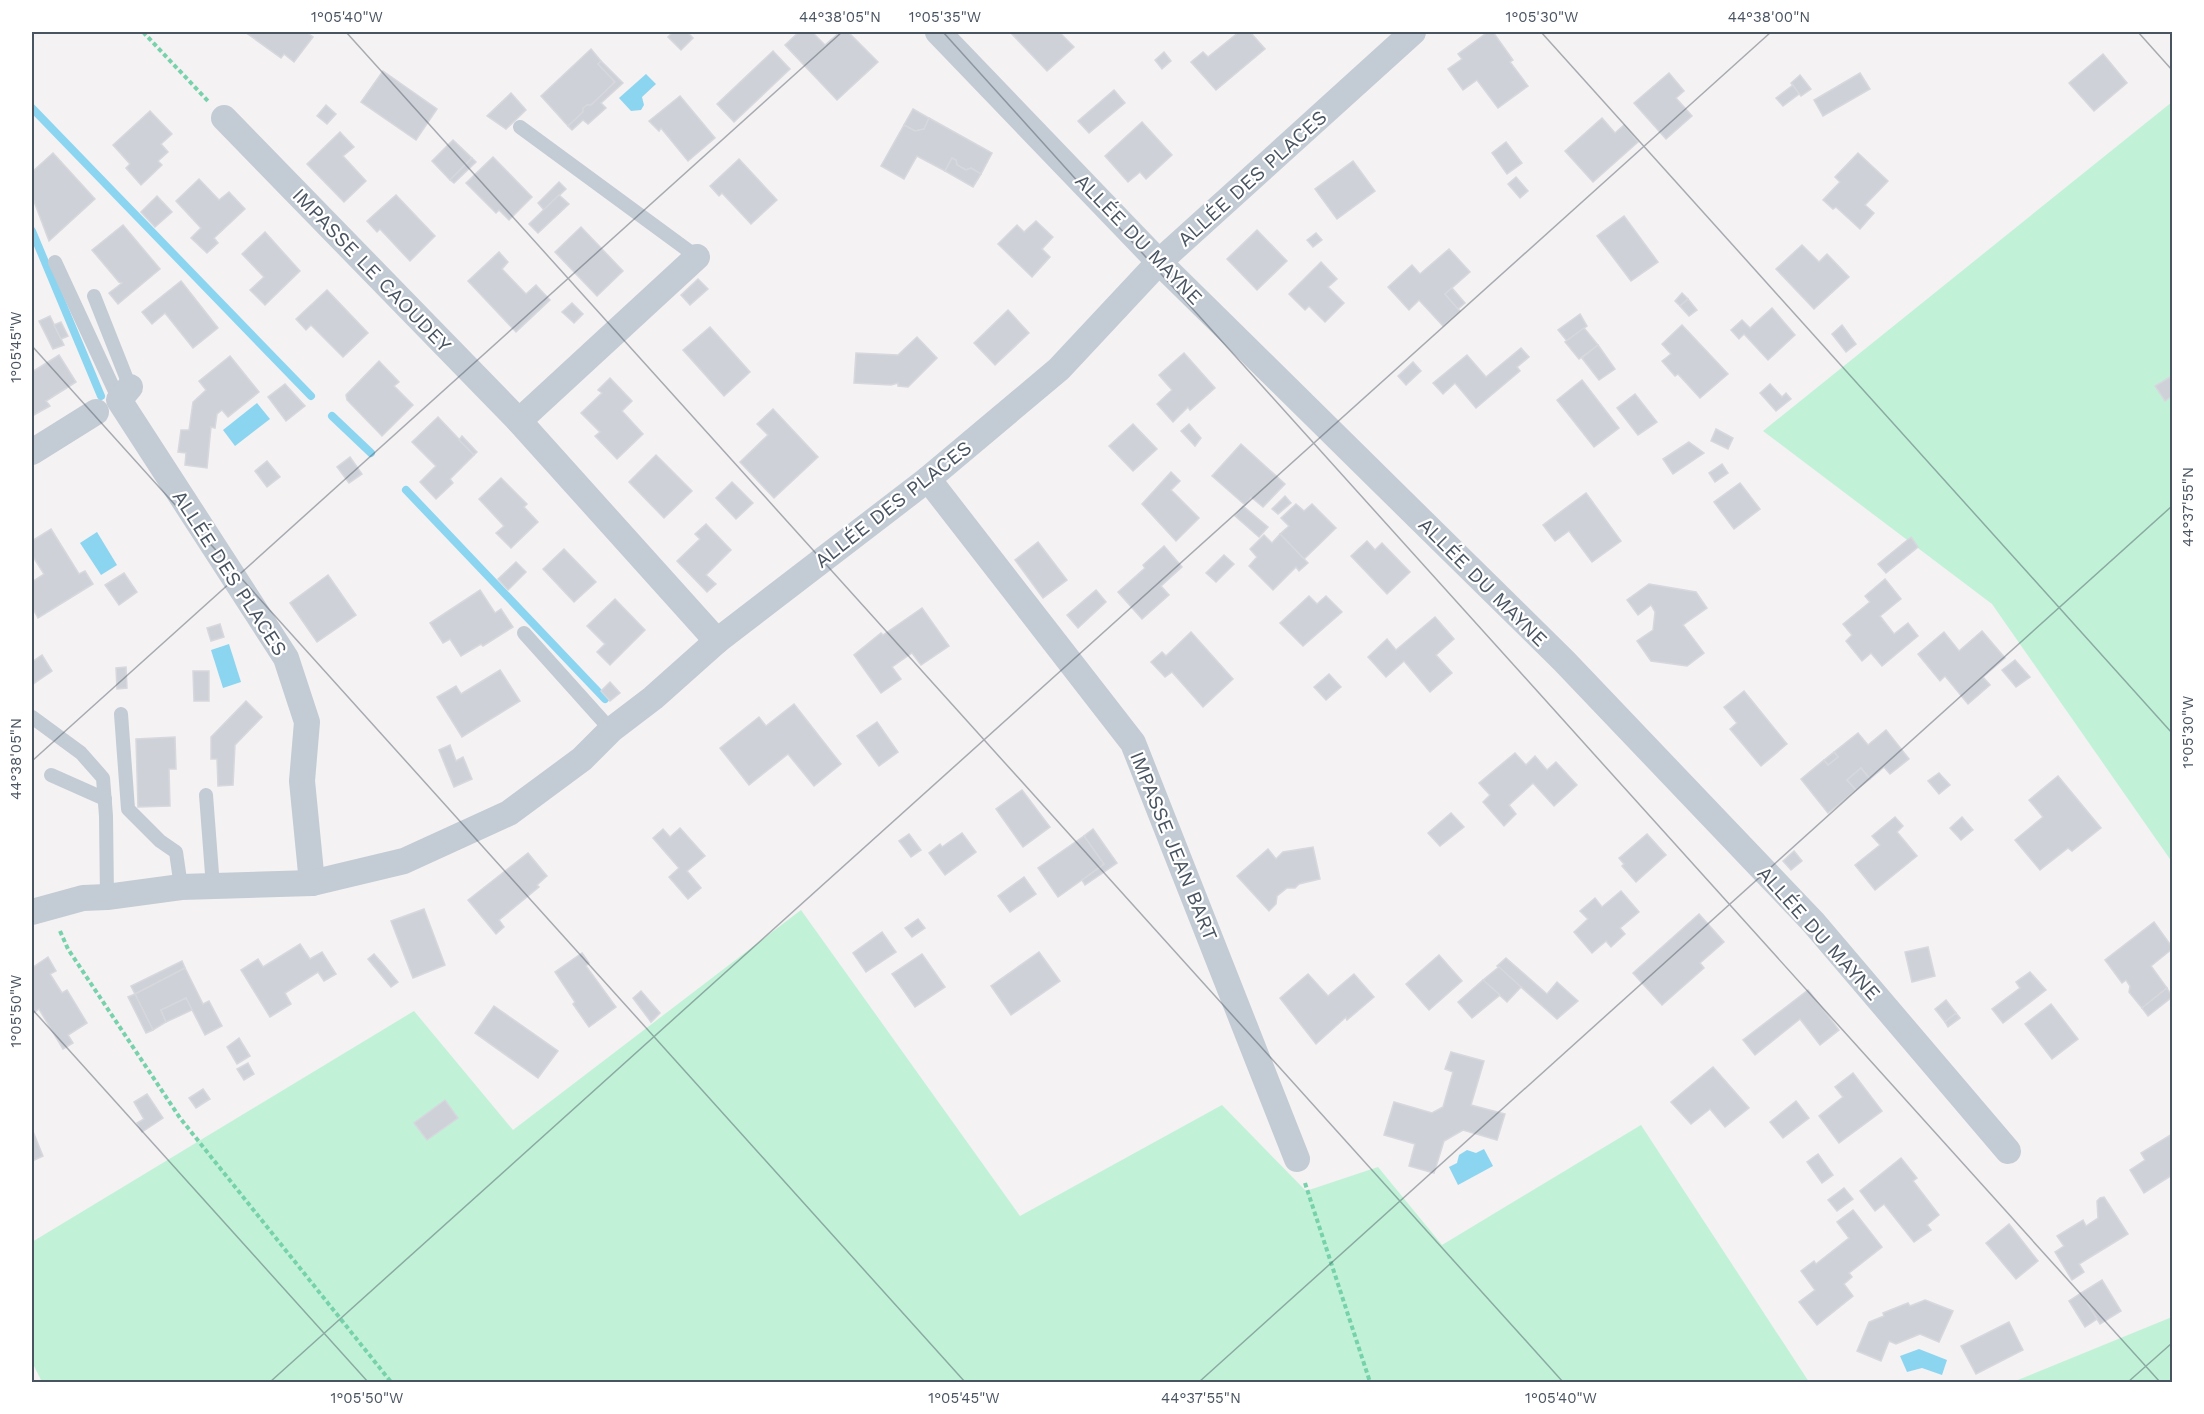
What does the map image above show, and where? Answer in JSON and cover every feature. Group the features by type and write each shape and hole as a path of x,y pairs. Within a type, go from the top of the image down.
{"street":[{"name":"ALLÉE DES PLACES","path":"41,911 83,898 181,887 312,883 404,861 509,813 582,759 611,729 653,698 717,641 928,478 1059,369 1159,262 1413,32"},
{"name":"ALLÉE DU MAYNE","path":"947,34 1159,262 1564,661 1797,905 2008,1151"},
{"name":"IMPASSE LE CAOUDEY","path":"224,118 519,421 717,641"},
{"path":"519,421 697,257"},
{"name":"ALLÉE DES PLACES","path":"124,393 285,658 307,722 302,782 312,883"},
{"path":"32,452 96,412"},
{"name":"IMPASSE JEAN BART","path":"928,478 1133,743 1297,1159"}],"lane":[{"path":"520,127 697,257"},
{"path":"55,262 124,393"},
{"path":"94,296 124,393"},
{"path":"524,633 611,729"},
{"path":"121,714 128,809 160,841 176,852 181,887"},
{"path":"32,717 81,753 103,778 108,897"},
{"path":"51,775 105,799"},
{"path":"206,795 213,887"}],"path":[{"path":"143,32 224,118"},
{"path":"41,911 180,1118 391,1383"},
{"path":"1297,1159 1370,1383"}],"green space":[{"path":"2172,102 2172,862 1992,604 1763,431"},
{"path":"801,910 1020,1216 1222,1105 1306,1191 1378,1167 1442,1245 1641,1125 1809,1382 42,1382 32,1362 32,1242 414,1011 513,1130"},
{"path":"2172,1317 2172,1382 2013,1382"}],"water":[{"path":"646,74 656,84 642,97 644,105 641,110 631,111 619,98"},
{"path":"257,403 270,419 235,446 223,430"},
{"path":"97,532 117,565 101,575 80,543"},
{"path":"229,644 241,682 223,688 211,650"},
{"path":"1484,1149 1493,1166 1458,1185 1449,1167 1457,1163 1459,1155 1467,1150 1476,1153"},
{"path":"1919,1349 1947,1360 1942,1375 1922,1368 1907,1372 1900,1356"}],"building":[{"path":"245,32 306,32 313,37 294,62 284,54 281,58"},
{"path":"673,32 687,32 693,38 681,50 668,37"},
{"path":"799,32 812,32 825,45 840,32 848,32 878,62 837,100 785,45"},
{"path":"1010,32 1059,32 1074,47 1047,71"},
{"path":"1239,32 1250,32 1265,49 1216,90 1191,62 1203,52 1208,57"},
{"path":"1488,32 1493,32 1513,60 1510,62 1528,86 1498,108 1477,80 1463,90 1448,69 1462,59 1458,54"},
{"path":"591,49 601,61 598,64 615,82 591,105 587,105 568,126 541,96"},
{"path":"773,51 790,69 734,122 717,104"},
{"path":"1164,52 1171,61 1162,69 1155,60"},
{"path":"2103,54 2127,83 2094,111 2069,83"},
{"path":"601,61 623,83 601,103 606,108 588,124 583,120 572,130 568,126 583,112 583,108 591,105 615,82 598,64"},
{"path":"383,71 437,109 416,140 361,102"},
{"path":"1669,73 1684,91 1676,98 1692,116 1666,139 1634,103"},
{"path":"1860,73 1870,89 1823,116 1814,100"},
{"path":"1800,75 1811,89 1801,96 1791,83"},
{"path":"1793,85 1799,94 1783,106 1776,98"},
{"path":"1114,90 1125,103 1089,133 1078,121"},
{"path":"511,93 526,110 506,129 487,116"},
{"path":"680,96 715,138 688,161 661,128 659,131 649,121"},
{"path":"326,105 336,114 327,124 317,116"},
{"path":"913,109 929,118 924,129 915,131 904,125"},
{"path":"150,111 172,134 161,144 168,152 158,161 162,165 141,185 126,168 130,164 113,145"},
{"path":"929,118 992,153 981,174 971,168 966,170 957,165 956,160 952,158 945,171 917,156 904,179 881,166 904,125 915,131 924,129"},
{"path":"1602,118 1615,133 1624,125 1638,142 1593,182 1565,151"},
{"path":"1142,122 1172,155 1146,179 1140,172 1128,182 1105,156"},
{"path":"340,132 354,147 343,156 366,181 344,202 307,164"},
{"path":"453,140 472,158 450,180 432,161"},
{"path":"1506,142 1522,163 1507,174 1492,153"},
{"path":"53,153 95,199 49,241 32,196 32,172"},
{"path":"1858,153 1888,181 1865,205 1874,213 1860,229 1836,207 1833,209 1823,200 1840,182 1835,177"},
{"path":"493,157 532,197 509,220 499,210 496,213 466,183"},
{"path":"472,158 476,162 454,183 450,180"},
{"path":"952,158 956,160 957,165 966,170 971,168 981,174 973,187 945,171"},
{"path":"739,159 777,200 751,224 722,193 719,196 710,186"},
{"path":"1353,161 1375,191 1337,219 1315,189"},
{"path":"1516,177 1528,191 1520,198 1508,184"},
{"path":"199,179 219,200 229,192 245,209 214,238 218,243 207,253 191,238 201,228 176,201"},
{"path":"559,182 566,189 544,210 538,203"},
{"path":"396,195 435,236 410,261 380,229 377,232 367,221"},
{"path":"559,195 569,204 538,233 529,224"},
{"path":"157,196 172,212 155,227 141,212"},
{"path":"1624,216 1658,262 1631,281 1597,236"},
{"path":"1036,221 1053,237 1042,249 1050,257 1032,277 998,244 1017,225 1024,232"},
{"path":"123,225 160,269 118,304 109,293 122,283 92,250"},
{"path":"581,227 623,271 597,296 555,252"},
{"path":"1257,230 1287,261 1257,290 1227,259"},
{"path":"265,232 300,271 265,305 250,290 264,277 242,254"},
{"path":"1316,233 1322,240 1313,247 1307,240"},
{"path":"1802,245 1819,262 1827,254 1849,277 1814,309 1776,269"},
{"path":"1449,249 1470,272 1445,294 1460,311 1443,326 1419,300 1409,310 1388,287 1412,265 1420,274"},
{"path":"499,252 508,262 502,269 526,294 536,285 550,300 516,332 468,281"},
{"path":"1321,262 1337,279 1328,287 1344,303 1325,322 1309,306 1305,310 1289,294"},
{"path":"698,279 708,289 690,305 681,295"},
{"path":"181,281 218,328 193,348 165,313 152,324 142,312"},
{"path":"1452,288 1465,303 1458,309 1445,294"},
{"path":"327,290 368,333 343,357 311,325 306,330 296,319"},
{"path":"1682,293 1688,299 1680,306 1675,301"},
{"path":"1688,299 1697,310 1689,316 1680,306"},
{"path":"572,303 583,314 574,323 562,312"},
{"path":"1772,308 1795,335 1768,360 1744,334 1739,339 1731,330 1742,320 1750,328"},
{"path":"1008,310 1029,333 995,365 974,343"},
{"path":"1580,314 1587,326 1567,341 1558,330"},
{"path":"50,316 64,345 53,349 39,321"},
{"path":"61,322 68,336 61,339 54,325"},
{"path":"1682,325 1728,374 1700,398 1678,374 1675,376 1662,361 1671,354 1662,344"},
{"path":"1842,325 1856,344 1846,352 1832,334"},
{"path":"710,327 750,372 724,396 683,350"},
{"path":"1584,328 1598,345 1579,359 1565,342"},
{"path":"917,337 937,358 908,387 898,386 898,383 891,385 854,383 856,353 898,355"},
{"path":"1598,345 1615,369 1599,380 1582,358"},
{"path":"1521,348 1529,357 1517,367 1520,371 1476,408 1455,383 1443,394 1433,383 1467,355 1486,377"},
{"path":"1184,353 1215,388 1190,410 1188,407 1173,422 1157,404 1172,390 1159,375"},
{"path":"59,355 76,382 46,401 50,406 34,415 32,411 32,372"},
{"path":"230,356 259,392 228,417 222,410 217,414 215,428 211,427 207,468 185,465 186,453 178,452 181,430 189,430 193,402 206,390 199,381"},
{"path":"379,361 399,382 394,386 413,405 382,436 347,400 346,395"},
{"path":"1413,362 1421,371 1406,385 1398,376"},
{"path":"2170,377 2172,396 2165,401 2155,386"},
{"path":"610,378 632,401 622,411 643,434 617,459 595,436 600,432 581,413 602,393 598,390"},
{"path":"1582,380 1619,428 1594,447 1557,400"},
{"path":"285,384 305,406 286,421 268,397"},
{"path":"1770,384 1782,397 1786,393 1791,399 1776,411 1760,393"},
{"path":"1635,394 1657,422 1638,435 1617,408"},
{"path":"773,409 818,457 774,498 740,462 768,435 757,424"},
{"path":"438,417 474,455 450,479 453,483 436,499 420,482 436,466 412,442"},
{"path":"1133,424 1157,449 1133,471 1109,446"},
{"path":"1189,424 1201,438 1195,446 1181,431"},
{"path":"1716,429 1733,438 1728,449 1711,441"},
{"path":"462,436 477,452 474,455 459,440"},
{"path":"1689,442 1704,453 1673,474 1663,459"},
{"path":"1241,444 1285,484 1263,507 1251,497 1245,505 1212,476"},
{"path":"656,455 692,491 664,518 629,482"},
{"path":"350,457 362,474 349,483 337,467"},
{"path":"267,461 280,477 267,487 255,471"},
{"path":"1722,464 1728,473 1715,482 1709,473"},
{"path":"1171,472 1180,481 1171,490 1199,518 1176,541 1142,504"},
{"path":"501,478 527,504 524,507 538,522 511,548 496,533 504,526 479,499"},
{"path":"732,482 753,503 736,519 716,498"},
{"path":"1740,483 1760,509 1734,529 1714,502"},
{"path":"1586,493 1621,541 1592,562 1569,531 1555,541 1543,525"},
{"path":"1285,496 1291,503 1278,514 1272,509"},
{"path":"1296,504 1304,511 1312,504 1336,528 1304,559 1280,534 1289,526 1281,518"},
{"path":"1243,506 1268,527 1259,537 1235,516"},
{"path":"706,524 731,550 706,575 716,584 707,592 677,561 700,539 695,534"},
{"path":"51,529 79,574 85,571 93,584 38,618 32,607 32,582 44,574 32,555 32,541"},
{"path":"1280,534 1308,563 1299,571 1296,567 1273,590 1249,566 1257,557 1250,549 1264,535 1272,543"},
{"path":"1911,537 1918,547 1886,573 1878,564"},
{"path":"1367,541 1375,550 1382,543 1410,572 1387,594 1351,556"},
{"path":"1038,542 1067,580 1043,598 1015,560"},
{"path":"1164,546 1182,567 1161,586 1169,595 1142,619 1118,592 1145,568 1143,565"},
{"path":"564,549 596,582 574,602 543,569"},
{"path":"1224,555 1234,564 1216,582 1206,573"},
{"path":"516,562 526,572 508,590 498,579"},
{"path":"124,573 137,592 119,605 105,585"},
{"path":"328,575 356,615 317,642 290,603"},
{"path":"1885,579 1901,599 1880,616 1894,634 1908,623 1918,636 1882,666 1871,653 1862,661 1846,641 1852,635 1843,624 1870,602 1865,596"},
{"path":"1649,584 1696,592 1707,608 1683,625 1704,653 1687,666 1651,661 1637,641 1653,630 1655,612 1651,605 1638,615 1627,600"},
{"path":"480,590 495,613 501,609 513,627 483,646 481,644 461,656 450,639 443,643 430,623"},
{"path":"1096,590 1106,602 1078,628 1067,615"},
{"path":"1309,596 1317,604 1326,596 1342,612 1303,646 1280,623"},
{"path":"615,599 645,630 610,665 597,652 605,644 587,626"},
{"path":"922,608 949,646 921,665 912,653 892,667 901,679 881,693 854,655 881,633 883,635"},
{"path":"1435,617 1454,639 1436,655 1452,673 1430,692 1404,661 1386,677 1368,657 1387,639 1396,650"},
{"path":"220,624 224,637 211,641 207,628"},
{"path":"1982,631 2005,658 1983,677 1990,685 1968,704 1945,676 1940,681 1918,654 1944,632 1959,651"},
{"path":"1191,632 1233,679 1203,707 1172,672 1165,677 1151,662 1162,652 1166,656"},
{"path":"42,655 52,671 33,684 32,662"},
{"path":"2015,660 2030,677 2016,687 2002,670"},
{"path":"126,667 127,688 117,689 116,668"},
{"path":"500,670 520,701 462,737 437,697 456,686 461,694"},
{"path":"193,671 209,671 209,701 194,701"},
{"path":"1329,674 1341,687 1326,700 1314,687"},
{"path":"610,682 620,693 610,701 601,691"},
{"path":"1744,691 1787,744 1761,766 1730,729 1737,723 1724,707"},
{"path":"246,701 262,717 235,745 233,785 218,786 217,759 211,759 211,737"},
{"path":"794,704 841,764 814,786 788,754 749,785 720,748 759,717 766,726"},
{"path":"877,722 898,752 879,766 857,736"},
{"path":"1886,730 1909,759 1890,774 1884,767 1870,779 1861,768 1847,780 1856,790 1828,813 1801,779 1824,760 1828,765 1838,757 1834,752 1858,733 1868,745"},
{"path":"175,737 176,769 169,769 170,806 138,807 136,739"},
{"path":"450,745 456,761 463,757 472,779 454,787 439,750"},
{"path":"1834,752 1838,757 1828,765 1824,760"},
{"path":"1515,753 1526,765 1535,756 1547,770 1556,762 1577,785 1554,806 1533,783 1509,805 1516,814 1504,826 1483,802 1490,795 1479,783"},
{"path":"1861,768 1870,779 1856,790 1847,780"},
{"path":"1939,773 1950,785 1939,794 1928,781"},
{"path":"2058,776 2101,828 2072,851 2068,848 2040,870 2015,840 2043,817 2029,800"},
{"path":"1022,790 1050,827 1023,847 996,809"},
{"path":"1451,813 1464,827 1440,846 1428,833"},
{"path":"1895,817 1903,826 1897,832 1917,856 1875,890 1855,865 1880,845 1872,836"},
{"path":"1962,817 1973,830 1961,840 1950,828"},
{"path":"680,828 705,856 687,871 701,888 688,899 669,877 679,868 653,838 663,829 670,837"},
{"path":"1093,829 1117,863 1085,885 1082,880 1104,864 1084,836"},
{"path":"962,833 976,852 945,875 929,853 940,844 942,847"},
{"path":"909,834 921,850 911,857 899,841"},
{"path":"1647,834 1666,855 1636,882 1622,866 1624,864 1619,858"},
{"path":"1084,836 1104,864 1058,897 1038,868"},
{"path":"1313,847 1320,879 1299,884 1295,888 1287,888 1277,896 1276,904 1269,911 1237,876 1268,849 1276,859 1283,852"},
{"path":"1794,851 1802,861 1791,870 1783,861"},
{"path":"528,853 547,876 537,885 539,887 499,920 504,927 496,934 468,900"},
{"path":"1024,877 1036,894 1010,912 998,896"},
{"path":"1621,891 1639,912 1620,928 1625,934 1611,947 1606,941 1592,953 1574,932 1588,919 1580,911 1595,898 1602,907"},
{"path":"424,909 445,965 413,978 391,921"},
{"path":"1699,914 1724,942 1700,963 1704,968 1662,1005 1633,973"},
{"path":"918,919 925,928 912,937 905,928"},
{"path":"2154,922 2172,947 2151,966 2167,988 2142,1008 2129,992 2130,986 2126,980 2122,983 2105,960"},
{"path":"882,932 896,952 866,972 853,953"},
{"path":"300,944 310,959 322,952 336,974 324,981 318,972 285,993 291,1004 270,1017 241,970 258,959 263,967"},
{"path":"1928,947 1935,976 1912,982 1905,952"},
{"path":"1039,952 1060,981 1011,1015 991,986"},
{"path":"582,953 589,963 586,966 616,1007 589,1027 555,972"},
{"path":"374,954 398,982 391,987 368,959"},
{"path":"922,954 945,987 915,1007 892,974"},
{"path":"1439,955 1462,981 1429,1010 1406,984"},
{"path":"48,957 56,971 50,974 62,993 67,990 87,1023 68,1035 73,1043 63,1049 39,1009 32,1014 32,968"},
{"path":"1506,958 1547,994 1557,982 1578,1001 1557,1019 1497,966"},
{"path":"182,961 185,968 135,994 131,986"},
{"path":"1499,967 1521,987 1507,1002 1483,980"},
{"path":"185,968 203,1004 209,1001 222,1026 205,1035 186,998 161,1010 166,1022 153,1030 135,994"},
{"path":"2030,972 2046,990 2003,1023 1992,1009 2020,988 2016,982"},
{"path":"1308,974 1328,996 1354,974 1374,997 1347,1020 1346,1017 1316,1044 1280,998"},
{"path":"1483,980 1500,995 1472,1018 1458,1002"},
{"path":"2167,988 2172,997 2148,1016 2142,1008"},
{"path":"1808,990 1839,1030 1820,1045 1800,1019 1755,1055 1743,1040"},
{"path":"641,991 660,1013 651,1022 633,998"},
{"path":"135,994 153,1030 146,1033 128,997"},
{"path":"186,998 192,1010 166,1022 161,1010"},
{"path":"1946,1000 1956,1013 1945,1022 1935,1009"},
{"path":"2051,1004 2078,1039 2052,1059 2025,1024"},
{"path":"494,1006 558,1051 538,1078 475,1033"},
{"path":"1956,1013 1960,1018 1948,1027 1945,1022"},
{"path":"239,1038 250,1056 237,1064 227,1047"},
{"path":"1451,1052 1484,1061 1471,1105 1505,1114 1497,1140 1463,1130 1444,1141 1434,1173 1409,1166 1415,1144 1384,1135 1394,1102 1432,1113 1443,1107 1453,1072 1445,1069"},
{"path":"248,1063 254,1074 244,1080 237,1069"},
{"path":"1713,1067 1749,1108 1725,1127 1710,1109 1691,1124 1671,1102"},
{"path":"1853,1073 1882,1111 1839,1143 1819,1116 1843,1097 1835,1087"},
{"path":"203,1089 210,1099 196,1108 189,1098"},
{"path":"147,1094 163,1118 142,1132 137,1123 144,1119 134,1102"},
{"path":"445,1100 458,1118 427,1140 414,1123"},
{"path":"1796,1101 1809,1118 1783,1138 1770,1122"},
{"path":"32,1129 43,1156 32,1161"},
{"path":"2172,1134 2172,1175 2144,1193 2130,1170 2145,1160 2141,1153"},
{"path":"1818,1154 1833,1175 1822,1183 1807,1162"},
{"path":"1901,1158 1917,1178 1913,1181 1939,1215 1927,1225 1931,1230 1914,1242 1884,1204 1875,1211 1860,1191"},
{"path":"1844,1188 1853,1199 1837,1211 1828,1200"},
{"path":"2104,1197 2128,1234 2079,1264 2084,1272 2072,1280 2055,1252 2064,1246 2057,1236 2083,1220 2086,1226 2098,1218 2097,1201"},
{"path":"1853,1210 1882,1247 1849,1273 1852,1277 1844,1284 1853,1296 1817,1325 1799,1302 1815,1290 1801,1271 1814,1261 1816,1264 1849,1238 1837,1222"},
{"path":"2009,1224 2038,1261 2016,1279 1986,1243"},
{"path":"2102,1280 2121,1311 2100,1324 2081,1293"},
{"path":"2081,1293 2097,1319 2085,1327 2069,1301"},
{"path":"1925,1300 1953,1311 1939,1342 1920,1334 1896,1344 1889,1341 1881,1361 1857,1351 1869,1322 1884,1316 1883,1313 1908,1303 1910,1306"},
{"path":"2009,1322 2023,1350 1976,1374 1961,1346"}],"waterway":[{"path":"32,108 311,396"},
{"path":"32,231 101,396"},
{"path":"332,416 371,453"},
{"path":"406,490 605,699"}]}
